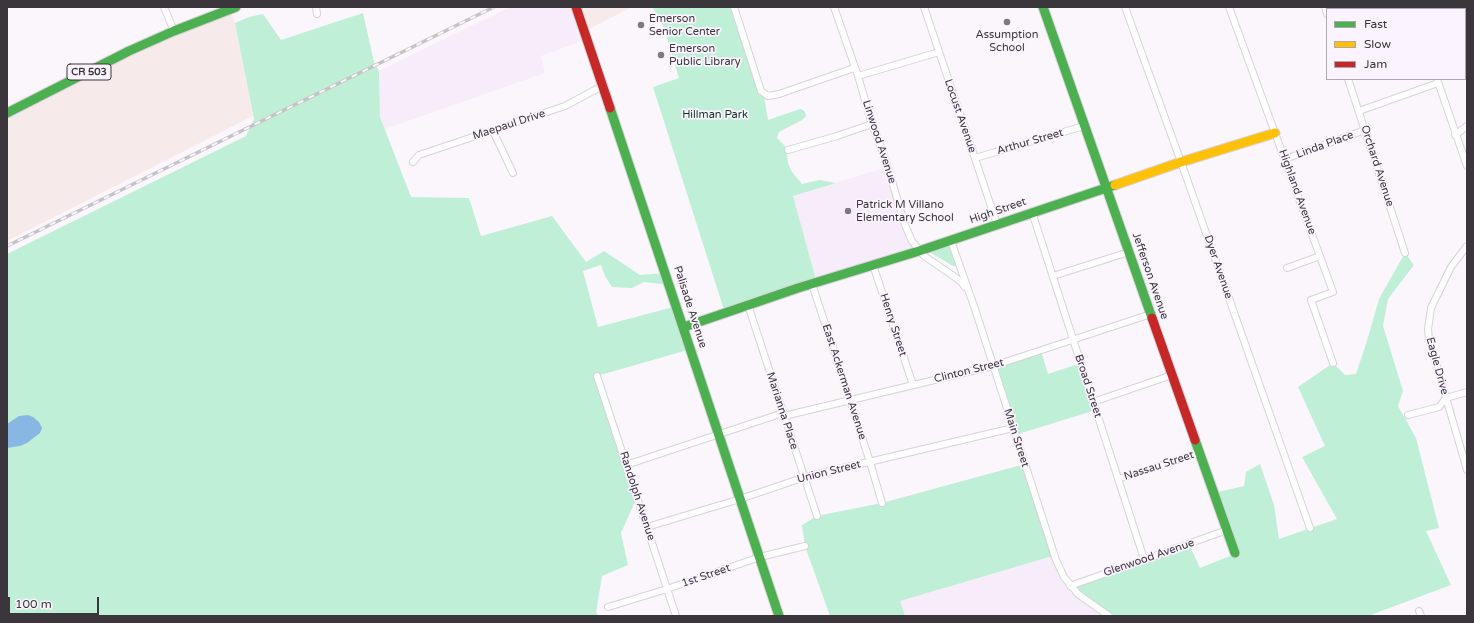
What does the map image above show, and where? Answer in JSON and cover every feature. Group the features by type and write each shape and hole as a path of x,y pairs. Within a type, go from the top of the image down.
{"street":[{"path":"164,7 174,32"},
{"name":"CR 503","path":"7,113 129,51 236,7"},
{"path":"316,7 317,14"},
{"name":"Palisade Avenue","path":"576,7 604,85 779,616"},
{"path":"734,7 761,91 768,96 779,94 854,68"},
{"name":"Linwood Avenue","path":"834,7 912,241 931,262 960,281 967,290 972,301"},
{"name":"Locust Avenue","path":"924,7 997,224"},
{"name":"Jefferson Avenue","path":"1043,7 1235,553"},
{"name":"Dyer Avenue","path":"1125,7 1310,528"},
{"name":"Highland Avenue","path":"1229,7 1333,292 1311,300 1333,363"},
{"path":"858,76 939,52"},
{"name":"Orchard Avenue","path":"1348,80 1406,253"},
{"path":"1359,111 1437,81 1467,166"},
{"name":"Maepaul Drive","path":"413,162 419,155 565,106 604,85"},
{"path":"788,150 872,124"},
{"name":"Arthur Street","path":"975,158 1084,126"},
{"path":"1455,135 1467,126"},
{"name":"Linda Place","path":"1285,159 1365,130"},
{"path":"493,131 513,173"},
{"name":"High Street","path":"684,327 812,284 951,241 1181,162 1275,133"},
{"name":"Broad Street","path":"1032,212 1144,559"},
{"name":"Main Street","path":"951,241 1056,560 1070,586 1086,600 1109,616"},
{"name":"Eagle Drive","path":"1466,466 1429,339 1429,318 1431,308 1451,267 1467,246"},
{"path":"1053,276 1129,252"},
{"path":"1287,268 1320,256"},
{"name":"Henry Street","path":"873,265 913,385"},
{"name":"East Ackerman Avenue","path":"812,284 882,503"},
{"name":"Marianna Place","path":"748,305 817,516"},
{"name":"Clinton Street","path":"626,465 719,434 784,415 993,366 1151,314"},
{"path":"1093,402 1172,375"},
{"name":"Randolph Avenue","path":"597,376 676,616"},
{"path":"1408,415 1439,407 1446,398 1467,392"},
{"name":"Union Street","path":"647,527 740,499 805,477 1013,428"},
{"name":"Nassau Street","path":"1118,479 1200,453"},
{"name":"Glenwood Avenue","path":"1070,586 1227,530"},
{"name":"1st Street","path":"608,607 668,589 760,557 805,546"}],"shaded area":[{"path":"510,7 576,7 587,39 541,56 545,73 385,129 380,117 379,71"},
{"path":"576,7 632,7 585,31"},
{"path":"230,10 235,23 253,116 7,241 7,113"},
{"name":"Patrick M Villano Elementary School","path":"887,167 917,251 817,283 793,196"},
{"path":"1025,464 1064,577 1109,616 831,616 802,525 817,516 882,503"}],"green space":[{"name":"Hillman Park","path":"653,7 733,7 764,95 768,120 800,109 805,112 806,116 802,120 779,132 777,138 786,147 788,163 792,172 802,184 820,180 836,183 793,196 817,283 725,313 653,87 679,78 663,25 659,22"},
{"path":"363,13 374,62 379,71 380,117 411,197 469,198 481,236 552,216 586,262 604,251 640,275 666,273 670,285 644,282 632,288 612,287 605,276 601,265 583,271 598,327 677,306 691,349 597,376 637,497 621,533 628,565 602,576 596,612 598,616 7,616 7,254 246,136 254,119 235,23 249,17 263,14 281,40"},
{"path":"950,246 956,266 953,266 931,253 934,250"},
{"path":"1405,253 1414,265 1388,299 1383,326 1403,391 1398,406 1416,438 1439,528 1426,531 1451,585 1368,616 1109,616 1070,586 1189,544 1200,568 1235,554 1214,493 1244,486 1246,472 1260,464 1274,505 1279,539 1337,519 1302,457 1325,446 1298,387 1333,363 1345,375 1356,374 1379,299"},
{"path":"1041,351 1048,374 1081,363 1096,410 1015,435 993,366"},
{"path":"1025,464 1056,560 1049,557 900,601 905,616 830,616 805,546 802,525 817,516 882,503"}],"water":[{"path":"28,415 39,422 42,428 40,433 27,443 20,446 7,448 7,424 19,416"}],"railway":[{"path":"7,246 494,7"}],"traffic: fast":[{"path":"7,113 129,51 174,31 236,7"},
{"path":"1043,7 1152,318"},
{"path":"610,108 779,616"},
{"path":"684,327 798,288 919,251 1115,185"},
{"path":"1195,440 1235,553"}],"traffic: slow":[{"path":"1115,185 1181,162 1275,133"}],"traffic: jam":[{"path":"576,7 610,108"},
{"path":"1152,318 1195,440"}],"place":[{"name":"Assumption School","path":"1007,22"},
{"name":"Emerson Senior Center","path":"641,25"},
{"name":"Emerson Public Library","path":"661,55"},
{"name":"Patrick M Villano Elementary School","path":"848,211"}]}
